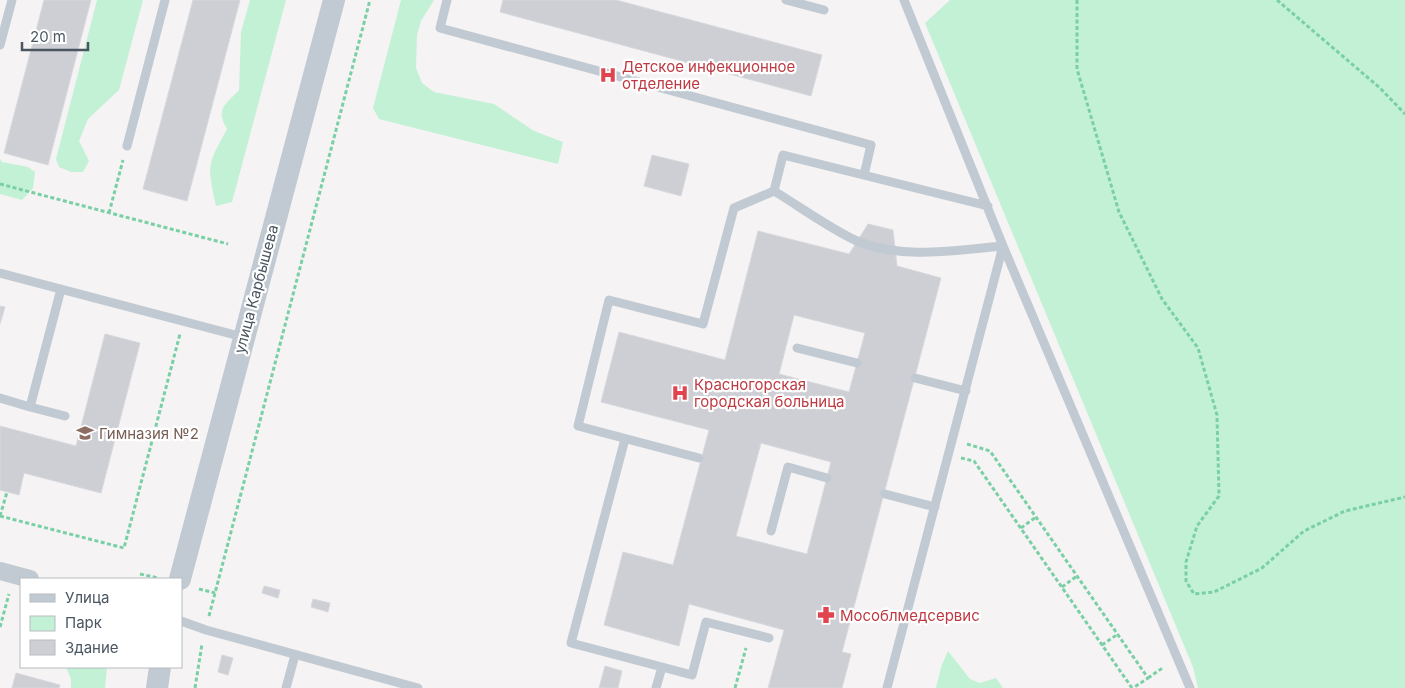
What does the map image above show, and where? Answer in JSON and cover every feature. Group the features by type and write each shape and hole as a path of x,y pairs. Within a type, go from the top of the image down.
{"street":[{"name":"улица Карбышева","path":"180,578 334,0"},
{"path":"0,571 26,578"},
{"path":"157,688 160,668"}],"lane":[{"path":"0,45 12,0"},
{"path":"127,146 165,0"},
{"path":"448,0 440,28 871,145 864,175"},
{"path":"786,0 824,10"},
{"path":"904,0 1003,246 1190,688"},
{"path":"774,191 783,155 988,206"},
{"path":"774,191 857,241 895,251 939,251 1003,246"},
{"path":"698,458 578,426 609,300 703,324 734,208 774,191"},
{"path":"887,688 1003,246"},
{"path":"0,273 243,337"},
{"path":"30,407 61,289"},
{"path":"797,348 857,363"},
{"path":"915,378 966,391"},
{"path":"0,398 65,416"},
{"path":"625,438 571,643 692,675 706,622 769,638"},
{"path":"771,531 788,467 827,478"},
{"path":"885,494 935,507"},
{"path":"182,621 206,630 418,688"},
{"path":"286,688 295,655"},
{"path":"656,688 662,667"}],"path":[{"path":"195,688 198,661 370,0"},
{"path":"1077,0 1077,69 1119,212 1162,299 1198,348 1217,415 1219,496 1197,526 1186,562 1186,581 1194,594 1214,592 1262,568 1304,531 1345,511 1405,496"},
{"path":"1277,0 1380,88 1405,114"},
{"path":"109,213 127,146"},
{"path":"0,184 228,244"},
{"path":"7,492 0,516 124,548 184,321"},
{"path":"952,441 990,451 1148,678"},
{"path":"949,454 974,461 1133,688 1176,658"},
{"path":"1021,528 1036,517"},
{"path":"140,574 157,578"},
{"path":"1062,587 1077,576"},
{"path":"0,628 11,586"},
{"path":"735,688 750,634"},
{"path":"1102,645 1118,634"}],"green space":[{"path":"97,0 143,0 119,90 88,119 79,141 89,161 83,172 71,172 59,167 56,159"},
{"path":"250,0 286,0 232,202 216,206 210,173 212,159 227,129 222,117 223,108 239,90 241,32"},
{"path":"401,0 434,0 421,21 417,35 416,68 422,83 434,92 494,104 534,131 563,142 558,164 379,119 373,108"},
{"path":"950,0 1405,0 1405,688 1198,688 1193,667 925,23"},
{"path":"0,159 2,162 28,167 35,172 33,188 22,200 0,194"},
{"path":"948,651 970,679 980,683 996,678 1003,688 936,688 941,667"},
{"path":"66,668 107,668 105,688 71,688 71,679"}],"building":[{"path":"44,0 91,0 48,165 4,153"},
{"path":"193,0 240,0 187,201 143,189"},
{"path":"503,0 616,0 822,55 811,96 500,12"},
{"path":"652,155 689,164 681,196 644,186"},
{"path":"868,224 893,230 897,266 941,278 842,652 851,654 842,688 768,688 784,630 689,604 679,646 604,625 623,552 673,565 709,430 601,402 619,332 725,360 758,231 849,254","holes":["794,315 865,333 849,392 779,374","761,443 831,462 807,554 736,536"]},
{"path":"0,306 5,307 0,324"},
{"path":"105,334 140,343 101,493 24,473 19,495 0,490 0,426 76,446"},
{"path":"264,586 280,590 278,598 262,593"},
{"path":"313,599 330,603 328,612 311,607"},
{"path":"222,655 233,658 228,675 218,672"},
{"path":"605,666 622,671 618,688 599,688"},
{"path":"16,673 60,685 59,688 12,688"}],"place":[{"name":"Детское инфекционное отделение","path":"608,75"},
{"name":"Красногорская городская больница","path":"680,393"},
{"name":"Гимназия №2","path":"85,433"},
{"name":"Мособлмедсервис","path":"826,615"}]}
